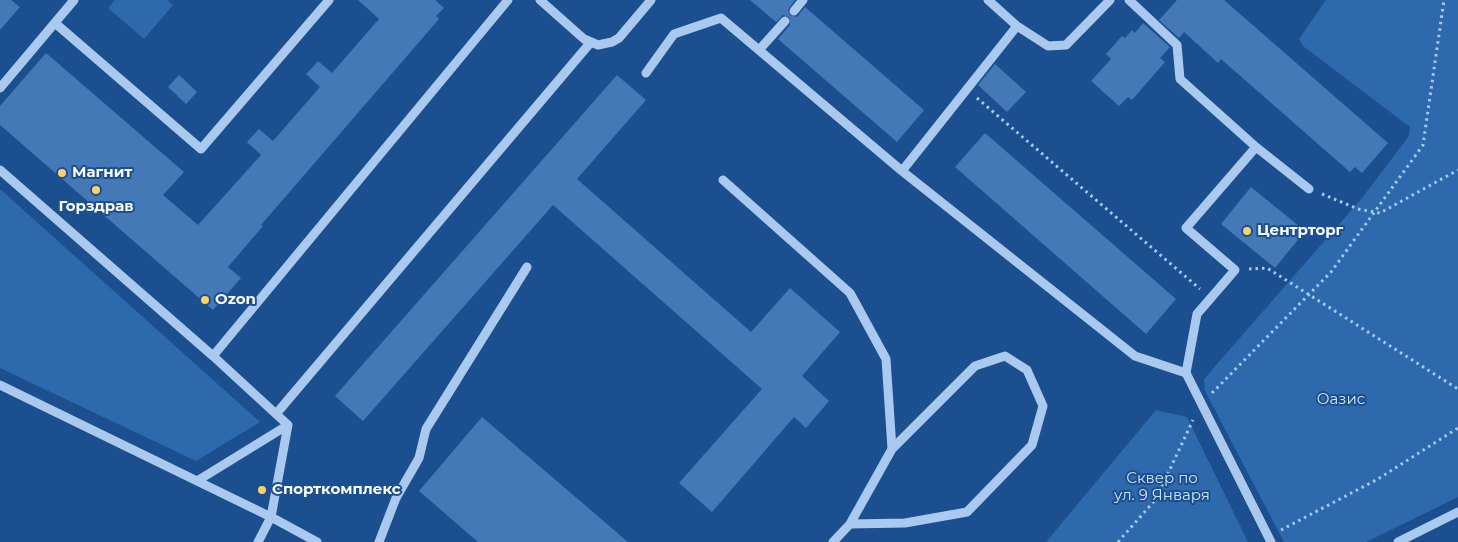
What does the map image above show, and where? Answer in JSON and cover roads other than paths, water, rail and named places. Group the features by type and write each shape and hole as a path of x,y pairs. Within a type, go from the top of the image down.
{"street":[{"path":"0,88 74,0"},
{"path":"55,23 200,149 329,0"},
{"path":"213,356 508,0"},
{"path":"540,0 591,42 598,45 612,42 651,0"},
{"path":"794,11 803,0"},
{"path":"988,0 1017,26 1048,46 1066,45 1110,0"},
{"path":"1129,0 1178,45 1180,79 1256,147 1310,189"},
{"path":"646,73 674,34 721,18 902,171 1135,356 1186,373"},
{"path":"759,50 785,21"},
{"path":"902,171 1017,26"},
{"path":"276,414 591,42"},
{"path":"1256,147 1186,228 1235,270 1197,314 1186,373 1270,539"},
{"path":"0,170 213,356 288,425"},
{"path":"723,180 850,293 886,359 892,449"},
{"path":"379,542 396,498 420,458 426,429 527,267"},
{"path":"833,542 850,524 892,449 975,366 1005,356 1027,370 1043,406 1032,445 967,512 905,523 850,524"},
{"path":"0,385 271,517 317,542"},
{"path":"197,481 288,425"},
{"path":"258,542 271,517 288,425"},
{"path":"1398,542 1458,512"}],"place":[{"name":"Магнит","path":"62,173"},
{"name":"Горздрав","path":"96,190"},
{"name":"Центрторг","path":"1247,231"},
{"name":"Ozon","path":"205,300"},
{"name":"Спорткомплекс","path":"262,490"}],"park label":[{"name":"Оазис","path":"1341,400"},
{"name":"Сквер по ул. 9 Января","path":"1162,488"}]}
